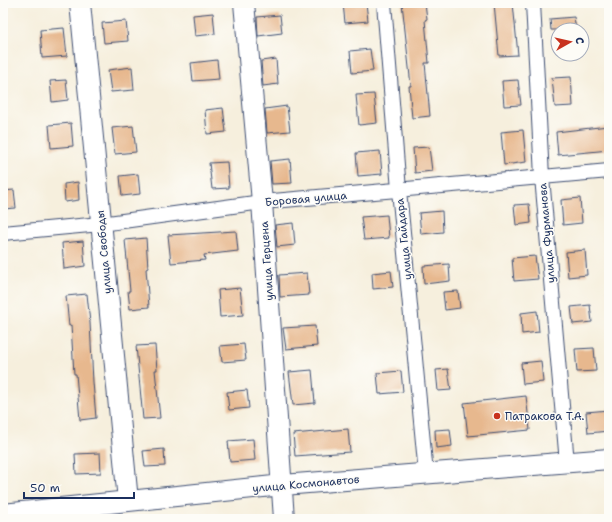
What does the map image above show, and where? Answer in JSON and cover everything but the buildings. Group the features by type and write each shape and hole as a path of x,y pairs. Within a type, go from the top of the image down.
{"street":[{"name":"улица Свободы","path":"80,3 128,501"},
{"name":"улица Герцена","path":"244,3 262,202 283,485 284,519"},
{"name":"улица Гайдара","path":"384,3 399,190 426,474"},
{"name":"улица Фурманова","path":"533,3 542,177 567,463"},
{"name":"Боровая улица","path":"3,233 102,224 262,202 609,171"},
{"name":"улица Космонавтов","path":"3,514 283,485 609,459"}],"place":[{"name":"Патракова Т.А.","path":"497,416"}]}
